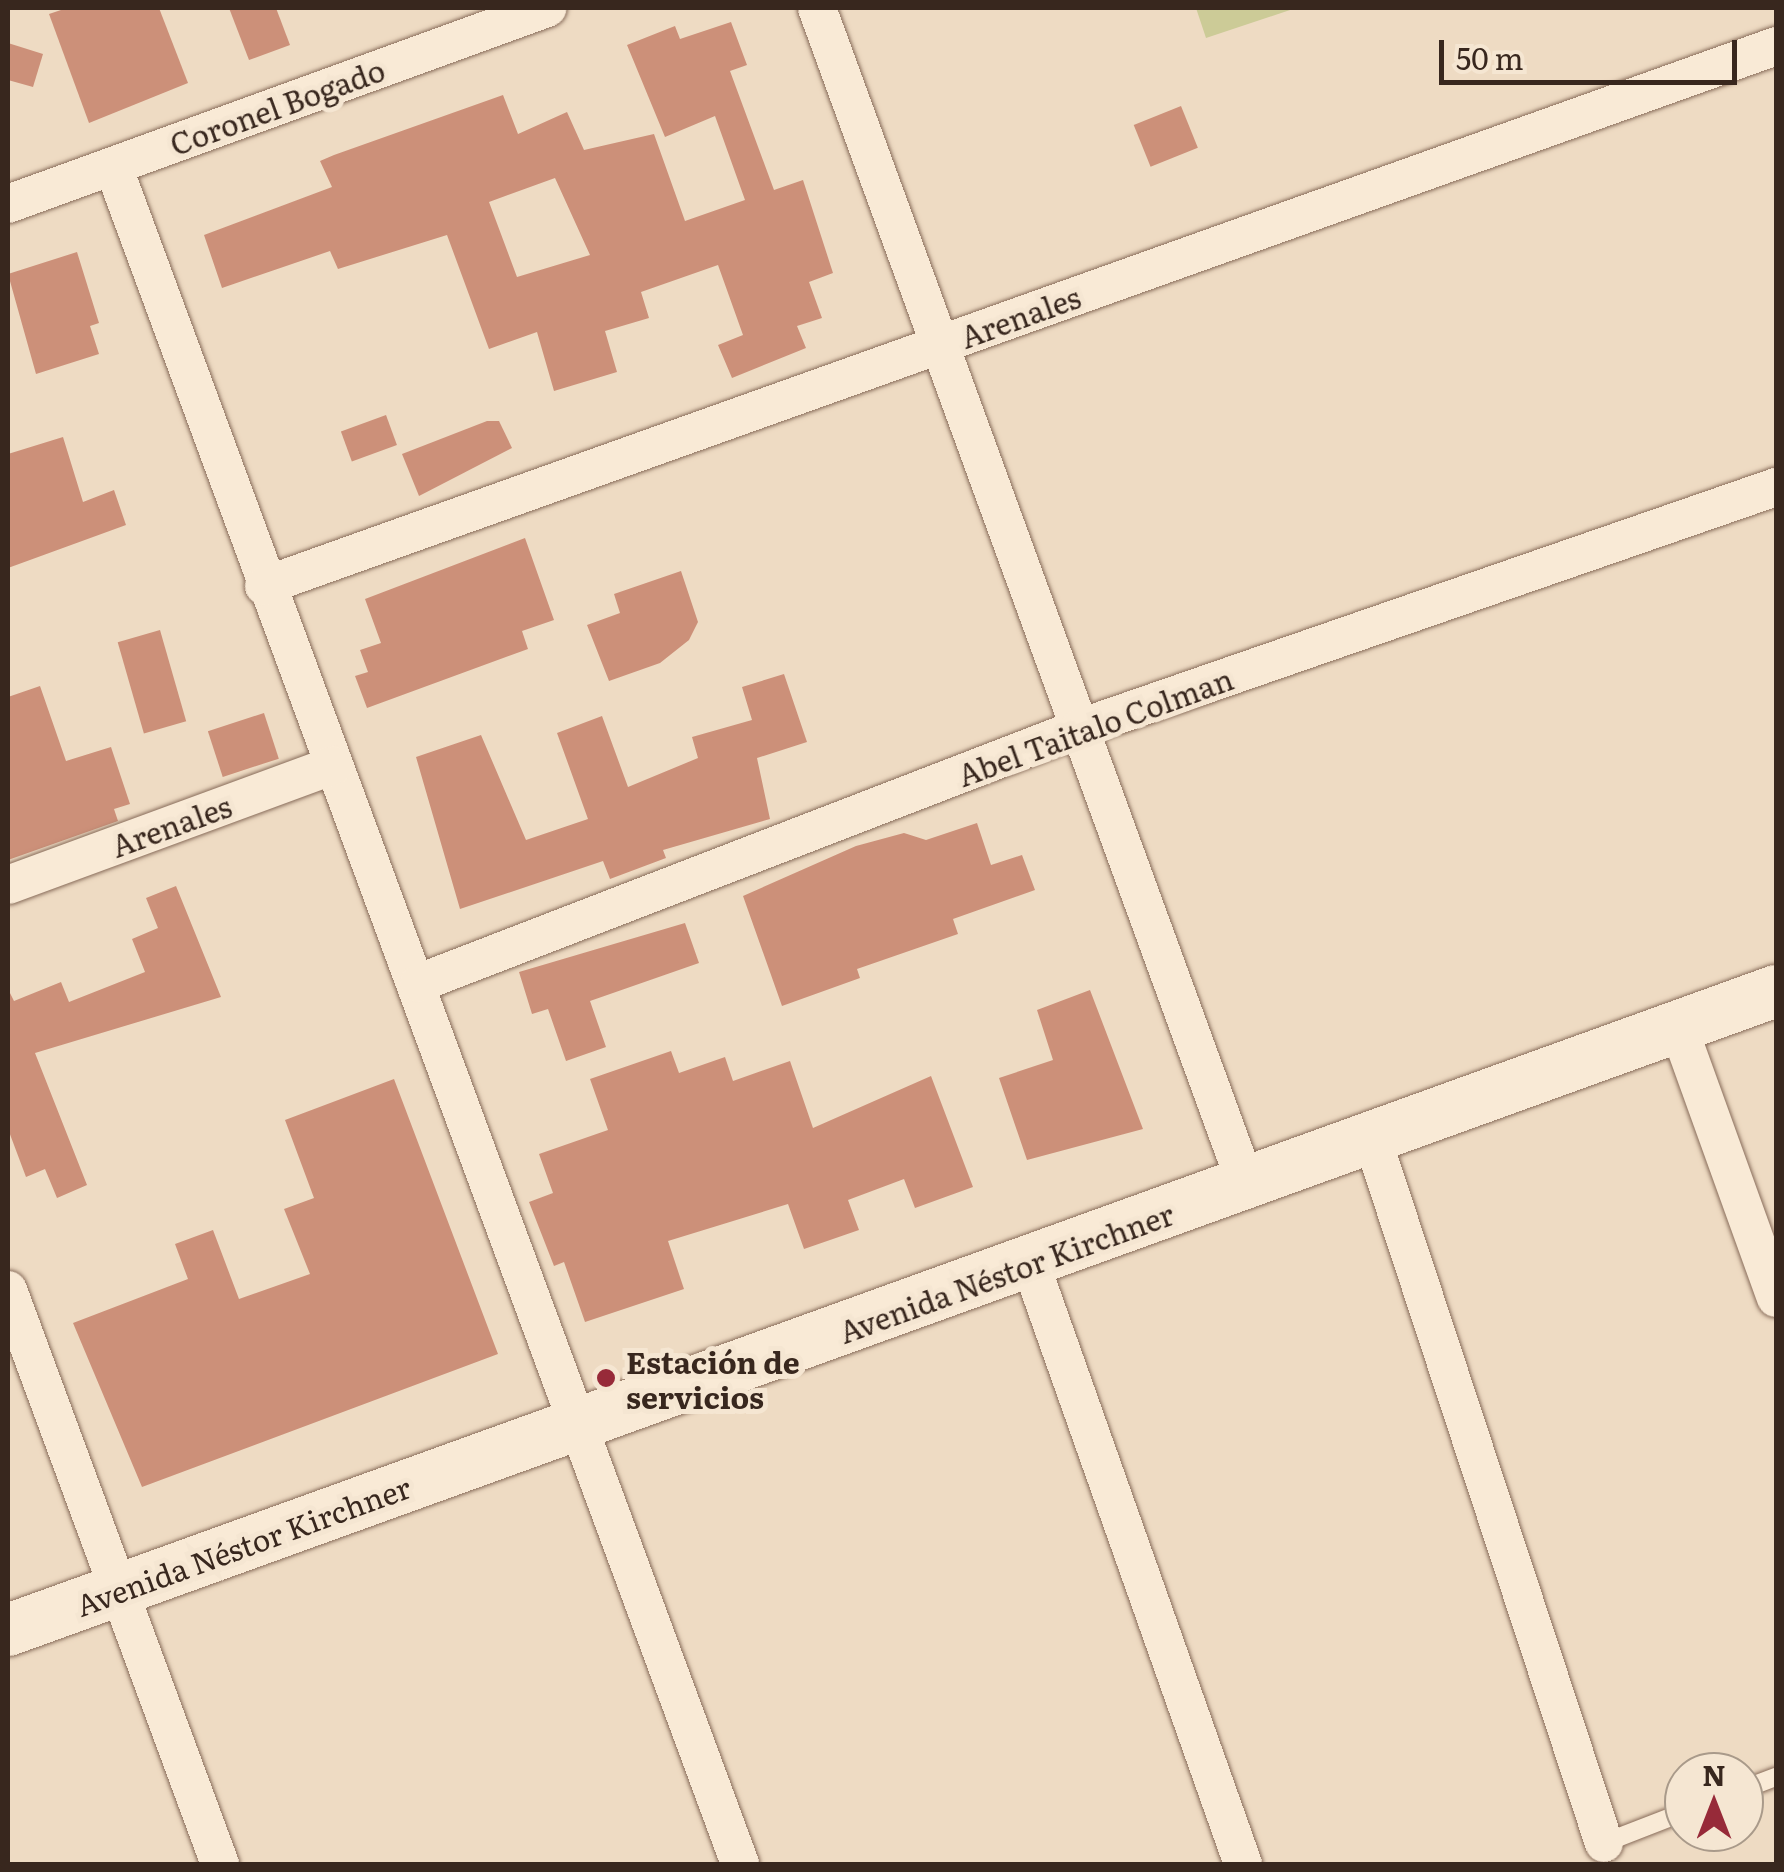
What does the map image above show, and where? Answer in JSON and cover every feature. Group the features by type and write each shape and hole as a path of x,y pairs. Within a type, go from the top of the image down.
{"main road":[{"name":"Avenida Néstor Kirchner","path":"8,1630 1031,1265 1776,991"}],"street":[{"name":"Coronel Bogado","path":"8,204 547,8"},
{"path":"817,8 1246,1184"},
{"name":"Arenales","path":"264,586 1776,46"},
{"path":"113,166 264,586 419,983 574,1426 740,1864"},
{"name":"Abel Taitalo Colman","path":"419,983 1080,728 1776,487"},
{"name":"Arenales","path":"8,885 334,765"},
{"path":"1678,1026 1776,1298"},
{"path":"1373,1140 1604,1842"},
{"path":"1031,1265 1244,1864"},
{"path":"8,1290 115,1591 220,1864"}],"lane":[{"path":"1604,1842 1664,1820"}],"shaded area":[{"path":"1196,8 1296,8 1206,38"}],"building":[{"path":"67,8 159,8 188,83 89,123 49,14"},
{"path":"229,8 276,8 290,45 249,60"},
{"path":"731,22 747,65 730,71 774,190 803,180 833,273 809,282 822,318 797,326 806,348 732,378 718,345 743,335 718,265 641,292 649,318 605,331 617,372 554,391 537,332 489,349 447,235 338,269 330,251 222,288 204,235 332,187 320,161 503,95 518,134 567,112 584,150 654,134 685,221 745,200 715,116 665,137 627,45 675,26 680,39","holes":["555,178 590,255 517,277 489,202"]},
{"path":"8,43 43,54 33,87 8,80"},
{"path":"1181,106 1198,148 1151,167 1134,125"},
{"path":"77,252 99,323 90,326 99,354 36,374 8,274"},
{"path":"386,415 397,445 352,461 341,431"},
{"path":"487,421 499,421 512,448 419,496 402,454"},
{"path":"63,437 83,502 114,490 126,525 8,568 8,454"},
{"path":"525,538 554,620 522,631 528,649 367,708 355,676 368,672 360,650 381,643 365,599"},
{"path":"681,571 698,622 689,640 660,663 609,681 587,625 620,613 614,594"},
{"path":"160,630 186,721 144,733 118,642"},
{"path":"784,674 807,742 757,758 770,819 663,850 666,858 610,879 603,861 460,909 416,757 481,735 526,840 588,819 557,733 602,716 628,787 698,758 692,737 752,720 742,687"},
{"path":"40,686 66,761 111,747 130,804 114,809 118,821 8,860 8,697"},
{"path":"264,713 279,759 223,777 208,731"},
{"path":"977,823 991,865 1022,855 1035,890 953,919 958,934 857,969 860,978 782,1006 743,896 856,846 904,833 926,840"},
{"path":"176,886 221,997 35,1053 87,1185 57,1198 45,1169 26,1177 8,1129 8,989 14,1001 61,982 69,1002 145,972 132,939 158,928 146,898"},
{"path":"685,923 699,963 590,1001 606,1047 566,1061 548,1009 532,1014 519,972"},
{"path":"1090,990 1143,1129 1027,1160 999,1078 1053,1060 1037,1010"},
{"path":"671,1051 679,1073 725,1057 733,1081 790,1061 813,1128 931,1076 973,1187 915,1208 904,1179 848,1200 859,1230 804,1249 788,1204 668,1241 684,1289 585,1322 564,1262 554,1266 529,1202 553,1193 539,1154 608,1130 590,1079"},
{"path":"394,1079 498,1354 142,1487 73,1323 188,1279 175,1244 213,1230 239,1299 310,1274 284,1209 314,1198 285,1120"}],"place":[{"name":"Estación de servicios","path":"606,1378"}]}
